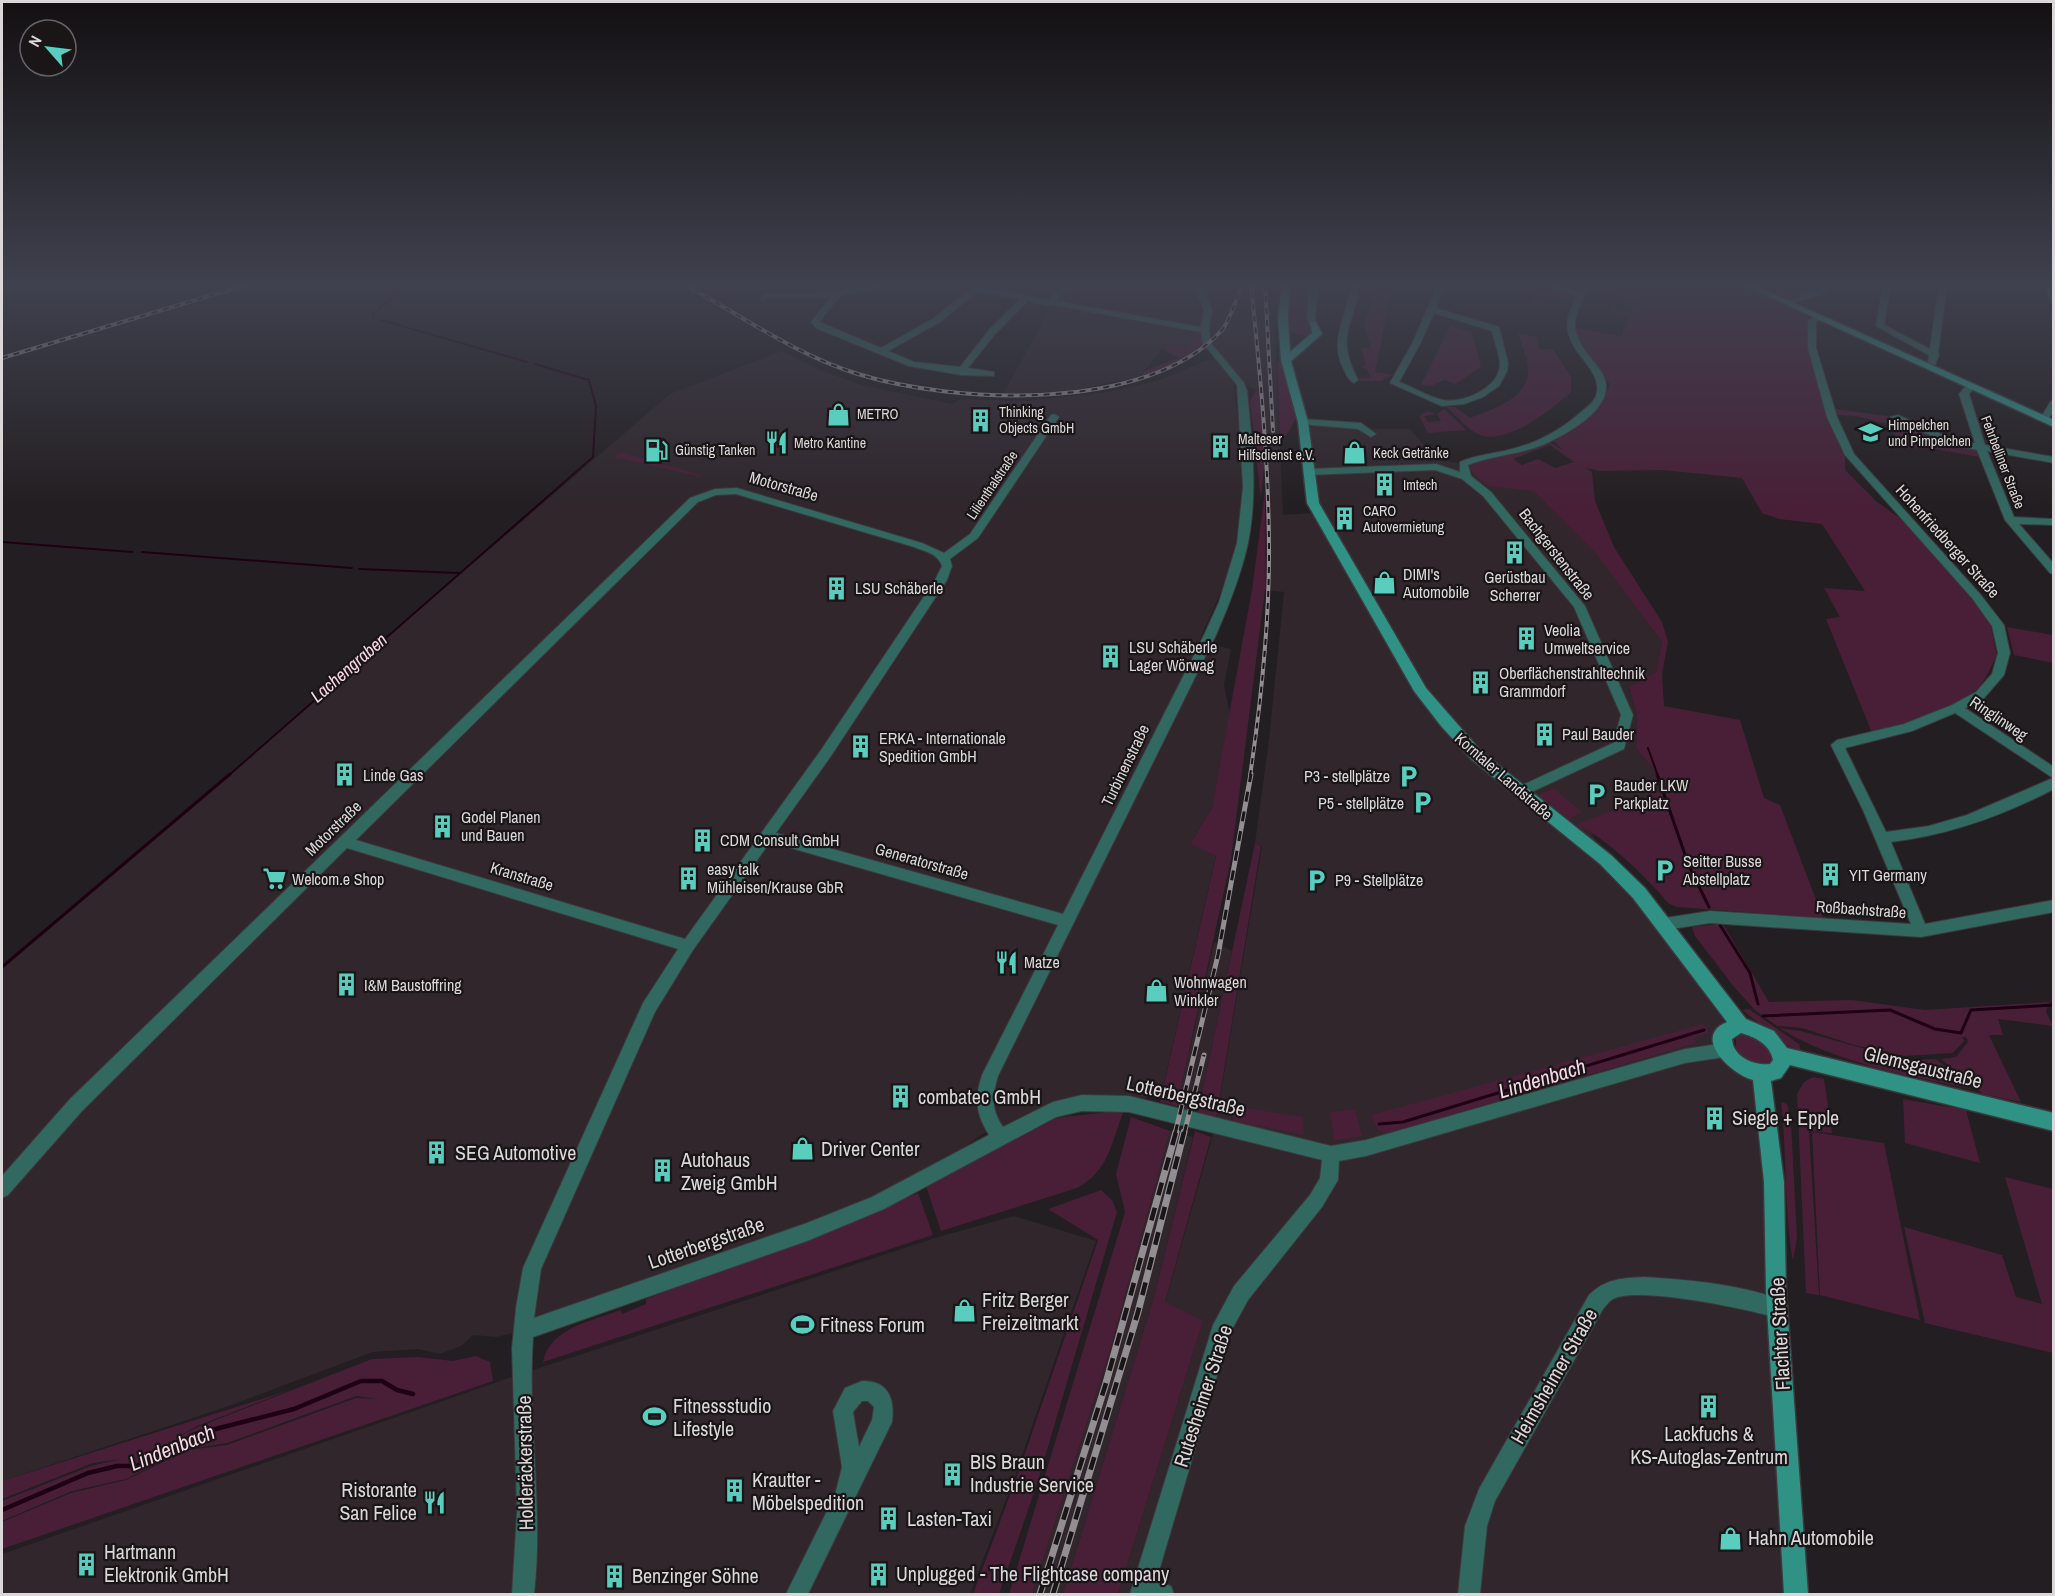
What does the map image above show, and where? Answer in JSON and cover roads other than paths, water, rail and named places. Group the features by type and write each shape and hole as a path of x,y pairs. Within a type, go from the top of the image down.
{"main road":[{"path":"1910,358 2054,424"},
{"name":"Korntaler Landstraße","path":"1286,360 1303,422 1313,503 1320,519 1426,699 1460,740 1606,860 1639,893 1665,924 1740,1025"},
{"path":"1740,1025 1754,1028 1776,1044 1782,1055 1782,1062 1775,1072 1761,1075 1740,1067 1725,1050 1724,1032 1740,1025"},
{"name":"Glemsgaustraße","path":"1782,1055 2054,1122"},
{"name":"Flachter Straße","path":"1761,1075 1768,1126 1776,1229 1778,1308 1796,1594"}],"street":[{"path":"898,358 912,364 991,374"},
{"path":"961,372 971,358"},
{"name":"Turbinenstraße","path":"1000,1137 984,1113 986,1089 1232,585 1244,538 1251,480 1241,385 1220,358"},
{"path":"1344,358 1354,380"},
{"path":"1409,358 1394,383 1442,403 1464,401 1490,390 1501,378 1503,358"},
{"path":"1466,477 1463,464 1479,457 1506,453 1548,441 1574,424 1600,399 1601,379 1587,358"},
{"name":"Hohenfriedberger Straße","path":"1815,358 1832,417 1850,455 1976,596 1998,625 2004,652 1998,675 1980,695 1956,708 1907,728 1837,745 1882,838 1921,931"},
{"path":"1931,368 1934,358"},
{"name":"Fehrbelliner Straße","path":"1970,387 1964,394 1981,448 2010,520 2054,571"},
{"path":"2040,418 2046,416 2054,403"},
{"path":"1884,416 1897,419 1949,441 2054,460"},
{"name":"Lilienthalstraße","path":"944,558 974,536 1054,417"},
{"path":"1303,422 1361,426 1371,434"},
{"name":"Bachgerstenstraße","path":"1308,472 1424,465 1447,469 1466,477 1487,494 1579,606 1612,676 1627,715 1619,746 1521,792"},
{"name":"Motorstraße","path":"2,1189 68,1113 694,500 715,492 737,491 906,541 932,550 944,558"},
{"path":"2010,520 2054,522"},
{"path":"522,1331 526,1293 532,1268 649,1008 688,946 767,836 941,580 946,570 944,558"},
{"name":"Ringlinweg","path":"1956,708 2054,774"},
{"path":"1882,838 1920,834 1965,823 2005,809 2054,783"},
{"name":"Generatorstraße","path":"767,836 1066,921"},
{"name":"Kranstraße","path":"344,842 688,946"},
{"name":"Roßbachstraße","path":"1665,924 1710,917 1921,931 2054,906"},
{"name":"Lotterbergstraße","path":"522,1331 723,1262 858,1211 1053,1110 1082,1103 1129,1104 1331,1154 1366,1148 1685,1056 1725,1050"},
{"name":"Rutesheimer Straße","path":"1149,1592 1220,1332 1241,1293 1329,1180 1331,1154"},
{"name":"Heimsheimer Straße","path":"1469,1594 1476,1526 1486,1496 1596,1302 1610,1290 1629,1287 1722,1294 1778,1308"},
{"name":"Holderäckerstraße","path":"522,1331 528,1514 527,1565 523,1594"},
{"path":"797,1594 845,1496"}],"waterway":[{"name":"Lachengraben","path":"515,358 527,362"},
{"name":"Lachengraben","path":"228,776 593,457 596,406 589,380 535,364"},
{"path":"2,542 132,552"},
{"path":"142,552 352,568"},
{"path":"359,569 459,573"},
{"path":"1648,748 1658,776"},
{"name":"Lachengraben","path":"2,967 230,774"},
{"path":"1657,774 1689,866 1709,907"},
{"path":"1720,925 1750,973 1758,1004"},
{"name":"Lindenbach","path":"1763,1016 1890,1010 1935,1029 1961,1033 1971,1010 2054,1005"},
{"name":"Lindenbach","path":"1379,1124 1403,1122 1704,1030"},
{"name":"Lindenbach","path":"2,1510 88,1473 117,1466 137,1466 196,1434 294,1409 361,1381 382,1381 397,1390 413,1394"}],"railway":[{"path":"818,358 858,374 898,384 996,395 1049,394 1100,388 1148,376 1186,358"},
{"path":"1250,776 1258,720 1268,609 1269,519 1258,358"},
{"path":"1269,358 1273,431"},
{"path":"1175,1134 1218,955 1251,774"},
{"path":"1184,1134 1204,1055"},
{"path":"1040,1594 1106,1383 1176,1132"},
{"path":"1053,1594 1138,1312 1184,1132"}],"place":[{"name":"METRO","path":"839,414"},
{"name":"Thinking Objects GmbH","path":"981,420"},
{"name":"Himpelchen und Pimpelchen","path":"1870,433"},
{"name":"Metro Kantine","path":"776,443"},
{"name":"Malteser Hilfsdienst e.V.","path":"1220,447"},
{"name":"Günstig Tanken","path":"657,450"},
{"name":"Keck Getränke","path":"1355,453"},
{"name":"Imtech","path":"1385,485"},
{"name":"CARO Autovermietung","path":"1345,519"},
{"name":"Gerüstbau Scherrer","path":"1515,552"},
{"name":"DIMI's Automobile","path":"1385,583"},
{"name":"LSU Schäberle","path":"837,588"},
{"name":"Veolia Umweltservice","path":"1526,639"},
{"name":"LSU Schäberle Lager Wörwag","path":"1111,656"},
{"name":"Oberflächenstrahltechnik Grammdorf","path":"1481,682"},
{"name":"Paul Bauder","path":"1544,734"},
{"name":"ERKA - Internationale Spedition GmbH","path":"861,747"},
{"name":"Linde Gas","path":"345,775"},
{"name":"P3 - stellplätze","path":"1408,776"},
{"name":"Bauder LKW Parkplatz","path":"1596,794"},
{"name":"P5 - stellplätze","path":"1422,803"},
{"name":"Godel Planen und Bauen","path":"443,826"},
{"name":"CDM Consult GmbH","path":"702,840"},
{"name":"Seitter Busse Abstellplatz","path":"1665,870"},
{"name":"YIT Germany","path":"1831,875"},
{"name":"easy talk Mühleisen/Krause GbR","path":"689,878"},
{"name":"Welcom.e Shop","path":"274,879"},
{"name":"P9 - Stellplätze","path":"1317,880"},
{"name":"Matze","path":"1006,962"},
{"name":"I&M Baustoffring","path":"346,985"},
{"name":"Wohnwagen Winkler","path":"1156,991"},
{"name":"combatec GmbH","path":"900,1097"},
{"name":"Siegle + Epple","path":"1714,1118"},
{"name":"Driver Center","path":"803,1149"},
{"name":"SEG Automotive","path":"437,1153"},
{"name":"Autohaus Zweig GmbH","path":"663,1171"},
{"name":"Fritz Berger Freizeitmarkt","path":"964,1311"},
{"name":"Fitness Forum","path":"802,1325"},
{"name":"Lackfuchs & KS-Autoglas-Zentrum","path":"1709,1406"},
{"name":"Fitnessstudio Lifestyle","path":"655,1417"},
{"name":"BIS Braun Industrie Service","path":"952,1474"},
{"name":"Krautter - Möbelspedition","path":"734,1491"},
{"name":"Ristorante San Felice","path":"435,1502"},
{"name":"Lasten-Taxi","path":"889,1519"},
{"name":"Hahn Automobile","path":"1730,1538"},
{"name":"Hartmann Elektronik GmbH","path":"86,1564"},
{"name":"Unplugged - The Flightcase company","path":"878,1574"},
{"name":"Benzinger Söhne","path":"614,1576"}]}
